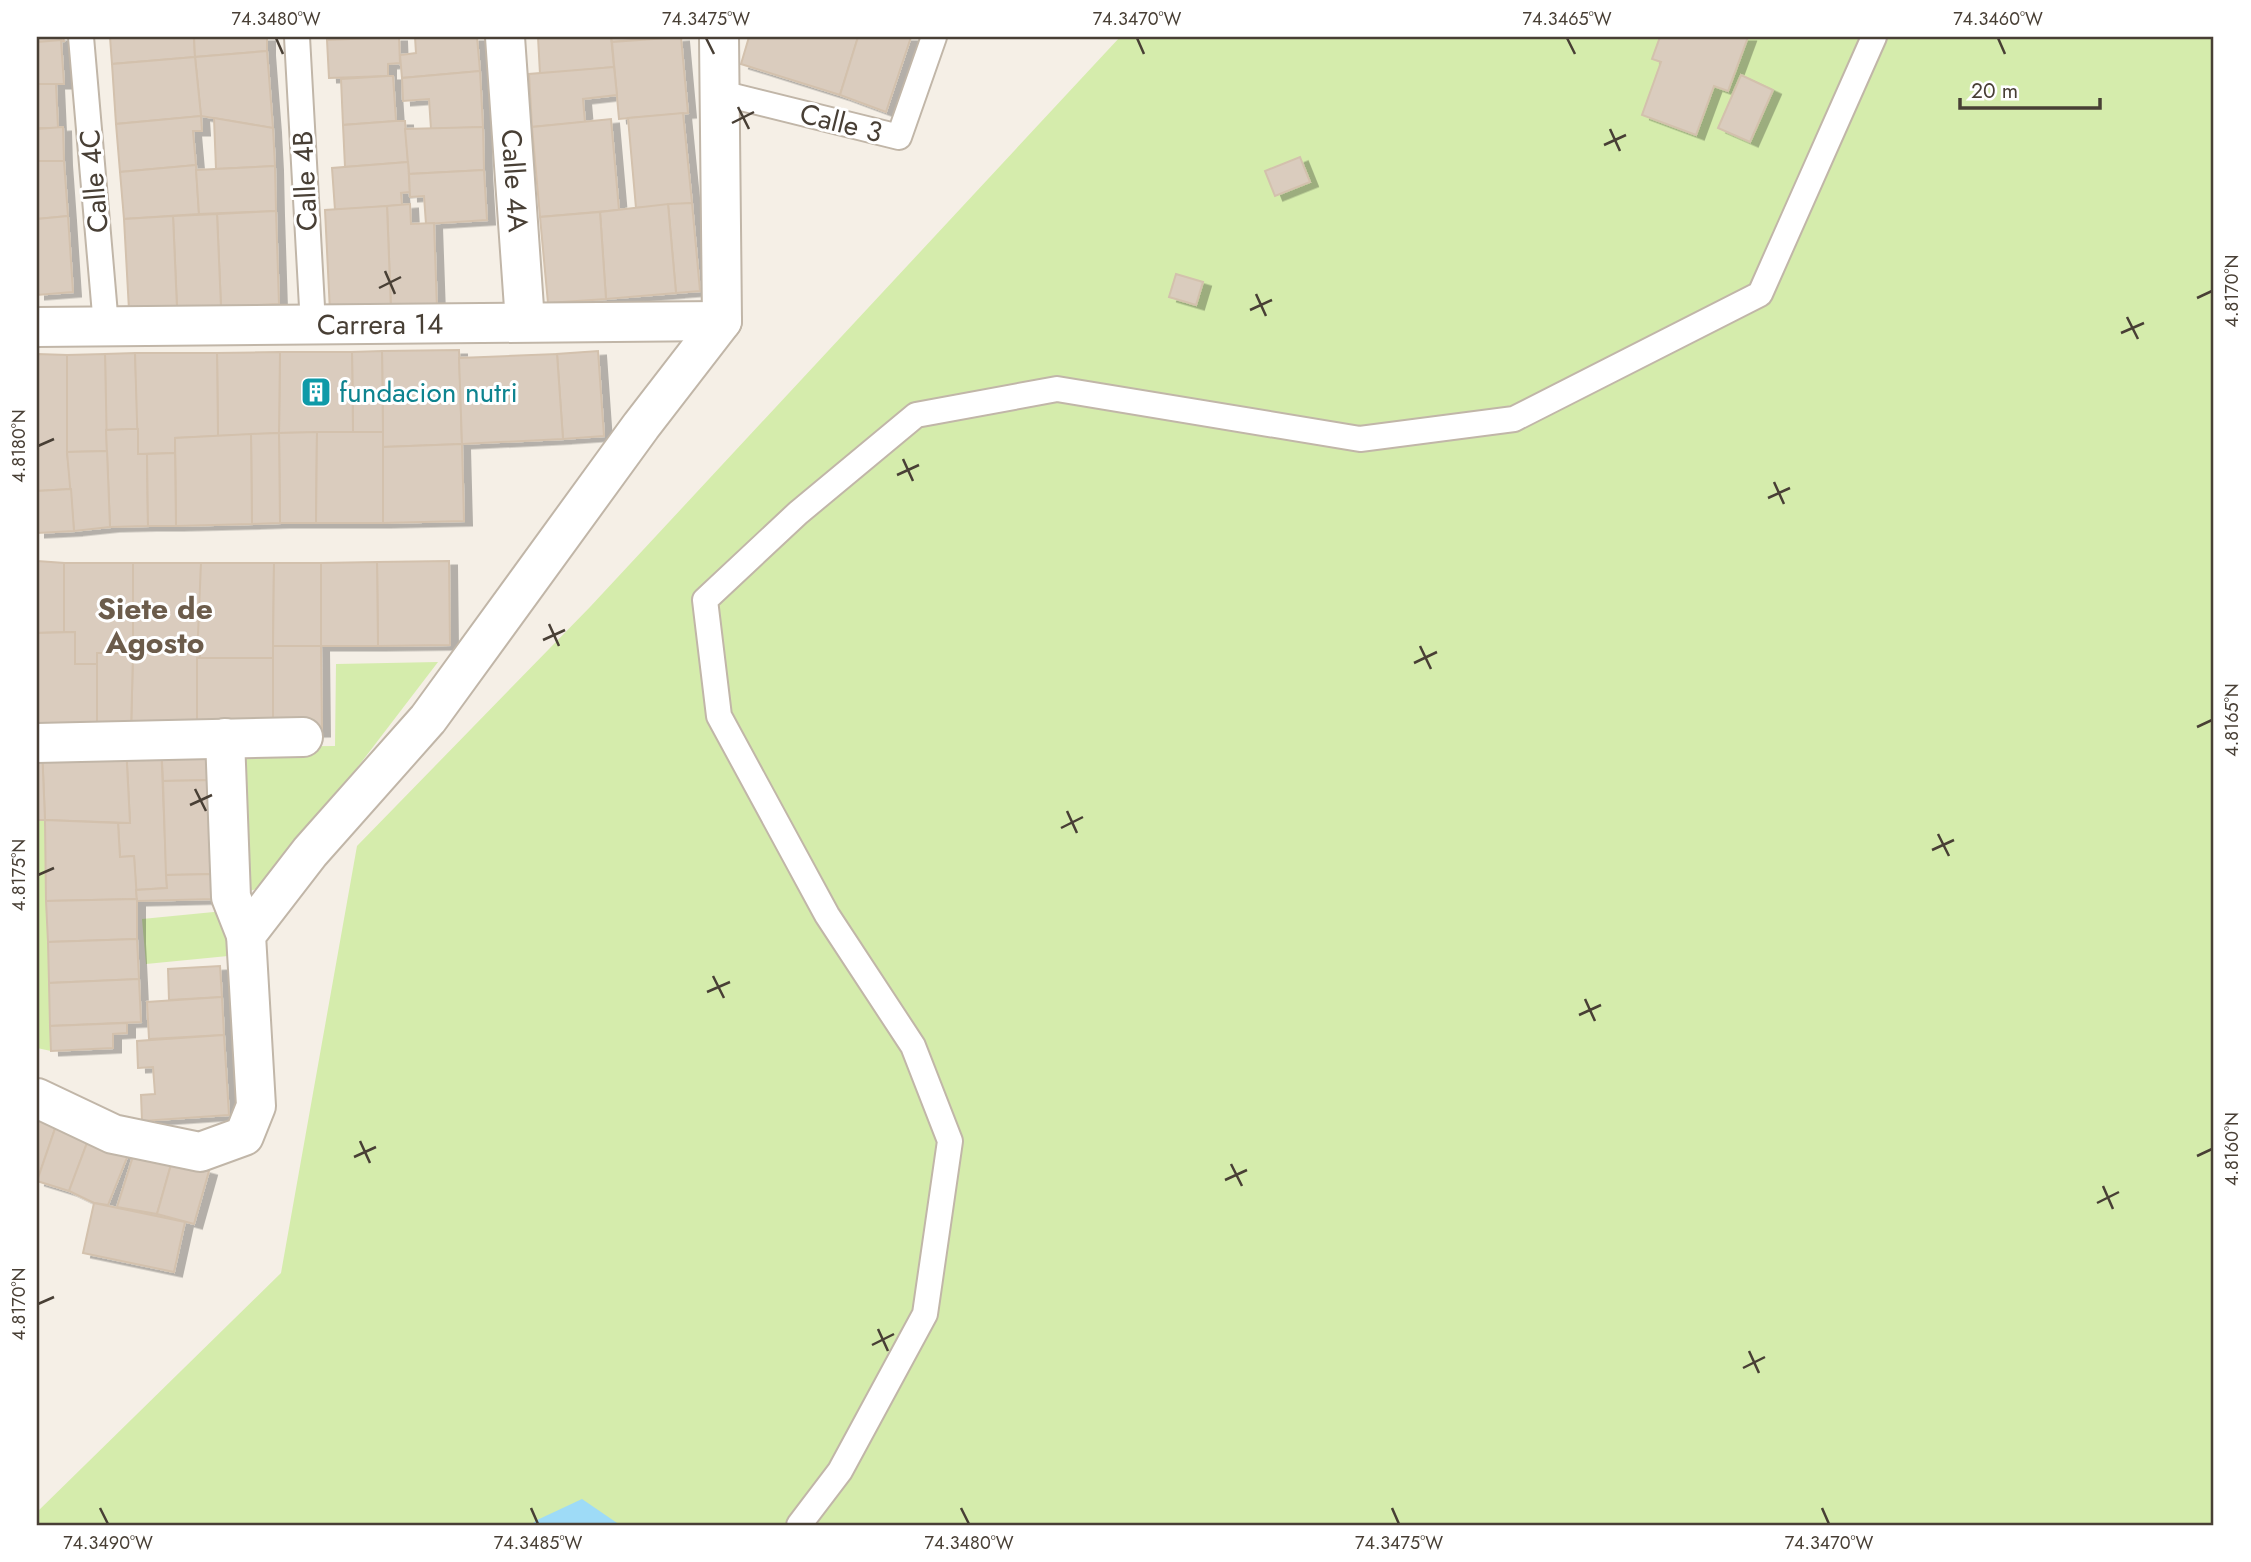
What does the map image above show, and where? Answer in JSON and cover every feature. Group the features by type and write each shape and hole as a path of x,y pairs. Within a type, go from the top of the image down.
{"street":[{"name":"Calle 4A","path":"505,37 526,322"},
{"path":"246,934 310,852 428,719 541,568 641,426 722,321 719,37"},
{"name":"Carrera 14","path":"37,327 722,321"},
{"path":"37,743 303,737"},
{"path":"37,1098 113,1134 200,1152 244,1136 256,1106 246,934 231,897 225,738"}],"lane":[{"name":"Calle 4C","path":"81,37 106,326"},
{"name":"Calle 4B","path":"297,37 313,325"},
{"name":"Calle 3","path":"721,93 899,137 934,37"},
{"path":"799,1525 840,1471 925,1314 950,1141 913,1046 827,915 719,716 705,600 798,513 916,415 1057,389 1360,439 1514,419 1760,294 1874,37"}],"green space":[{"path":"1120,37 2214,37 2214,1525 37,1525 37,1512 281,1273 357,846 590,607"},
{"path":"438,662 334,798 282,883 237,894 237,747 335,746 336,664"},
{"path":"37,820 45,820 51,1051 37,1048"},
{"path":"224,911 228,956 146,964 142,919"}],"water":[{"path":"582,1499 620,1525 531,1525 537,1520"}],"building":[{"path":"37,37 63,37 64,41 37,42"},
{"path":"110,37 194,37 195,57 112,64"},
{"path":"194,37 267,37 267,51 195,57"},
{"path":"335,37 399,37 335,39"},
{"path":"399,37 400,63 388,64 388,76 329,78 327,40"},
{"path":"415,37 477,37 480,71 402,78 400,55 416,53"},
{"path":"538,37 611,37 614,67 540,74"},
{"path":"611,37 664,37 612,42"},
{"path":"681,37 688,113 619,119 612,42"},
{"path":"749,37 858,37 840,95 741,64"},
{"path":"858,37 911,37 886,112 840,95"},
{"path":"1660,37 1748,37 1728,91 1714,86 1696,135 1642,115 1661,62 1652,59"},
{"path":"61,40 64,84 37,84 37,42"},
{"path":"267,51 273,128 201,116 195,57"},
{"path":"195,57 201,116 116,124 112,64"},
{"path":"614,67 617,95 583,99 585,122 532,127 529,74"},
{"path":"480,71 483,127 431,129 429,99 403,101 402,78"},
{"path":"1741,75 1773,90 1750,142 1718,128"},
{"path":"393,76 396,121 343,125 341,79"},
{"path":"37,84 56,84 58,128 37,128"},
{"path":"683,113 692,203 636,208 628,118"},
{"path":"201,116 202,131 193,131 196,165 120,172 116,124"},
{"path":"214,118 273,128 275,166 216,169"},
{"path":"611,119 619,210 540,217 532,127"},
{"path":"405,121 408,162 345,167 343,125"},
{"path":"63,127 64,161 37,161 37,129"},
{"path":"483,127 484,170 409,174 405,129"},
{"path":"1300,157 1310,182 1275,196 1265,171"},
{"path":"37,161 64,161 68,216 37,219"},
{"path":"408,162 410,192 401,193 402,205 335,210 332,168"},
{"path":"196,165 199,214 124,219 120,172"},
{"path":"275,166 276,211 199,214 196,170"},
{"path":"484,170 487,220 426,224 424,196 410,197 409,174"},
{"path":"692,203 700,291 676,293 668,204"},
{"path":"410,204 411,224 434,223 437,309 391,310 387,206"},
{"path":"668,204 676,293 606,299 600,212"},
{"path":"387,206 391,310 330,312 325,210"},
{"path":"276,211 279,304 221,307 217,214"},
{"path":"600,212 606,299 548,303 540,217"},
{"path":"217,214 221,307 177,308 173,216"},
{"path":"68,216 73,292 37,295 37,219"},
{"path":"173,216 177,308 129,310 124,219"},
{"path":"1176,274 1203,282 1196,305 1169,297"},
{"path":"459,350 462,444 383,447 382,351"},
{"path":"382,351 383,432 353,432 352,352"},
{"path":"598,351 604,436 563,439 557,354"},
{"name":"fundacion nutri","path":"280,352 352,352 353,432 279,433"},
{"path":"280,352 279,433 218,436 217,353"},
{"path":"135,353 138,429 106,430 105,354"},
{"path":"135,353 217,353 218,436 175,438 175,453 138,454"},
{"path":"37,354 67,355 67,452 71,489 37,491"},
{"path":"105,354 107,451 67,452 67,355"},
{"path":"557,354 563,439 462,444 459,358"},
{"path":"138,429 138,454 147,454 148,526 110,527 106,430"},
{"path":"317,432 316,523 280,523 279,433"},
{"path":"317,432 383,432 383,523 316,523"},
{"path":"279,433 280,523 252,524 251,434"},
{"path":"251,434 252,524 176,526 175,438"},
{"path":"462,444 464,521 383,523 383,447"},
{"path":"107,451 110,527 74,531 67,452"},
{"path":"175,453 176,526 148,526 147,454"},
{"path":"71,489 74,531 37,533 37,491"},
{"path":"37,561 64,563 64,632 37,633"},
{"path":"449,561 450,645 378,646 377,562"},
{"path":"377,562 378,646 321,646 321,563"},
{"path":"64,563 133,563 133,653 97,653 97,664 75,664 75,632 64,632"},
{"path":"133,563 201,563 200,652 133,653"},
{"path":"201,563 274,563 273,658 197,658"},
{"path":"274,563 321,563 321,646 273,646"},
{"path":"75,632 75,664 97,664 97,733 37,733 37,633"},
{"path":"273,646 321,646 322,732 273,733"},
{"path":"200,652 197,733 131,732 133,653"},
{"path":"97,653 133,653 131,732 97,733"},
{"path":"197,658 273,658 273,733 197,733"},
{"path":"161,744 215,748 214,780 163,781"},
{"path":"161,744 167,888 136,890 134,856 120,857 118,823 130,823 126,745"},
{"path":"126,745 130,823 45,820 42,748"},
{"path":"37,748 42,748 45,820 37,820"},
{"path":"214,780 216,874 166,875 163,781"},
{"path":"45,820 118,823 120,857 134,856 137,899 46,901"},
{"path":"216,874 215,899 137,901 136,890 167,888 166,875"},
{"path":"137,899 137,939 48,942 46,901"},
{"path":"137,939 139,979 49,983 48,942"},
{"path":"220,966 222,997 169,1000 168,969"},
{"path":"139,979 141,1022 50,1026 49,983"},
{"path":"222,997 224,1035 149,1039 147,1002"},
{"path":"127,1023 127,1033 113,1034 113,1048 51,1051 50,1026"},
{"path":"224,1035 229,1115 142,1121 141,1095 155,1094 153,1067 138,1068 137,1041"},
{"path":"37,1113 58,1120 37,1181"},
{"path":"58,1120 90,1135 69,1191 37,1181"},
{"path":"90,1135 130,1150 108,1205 94,1203 69,1191"},
{"path":"135,1150 172,1161 157,1214 117,1207"},
{"path":"172,1161 209,1171 194,1224 157,1214"},
{"path":"94,1203 185,1222 174,1272 83,1253"}],"place":[{"name":"fundacion nutri","path":"316,392"}],"district":[{"name":"Siete de Agosto","path":"155,625"}]}
